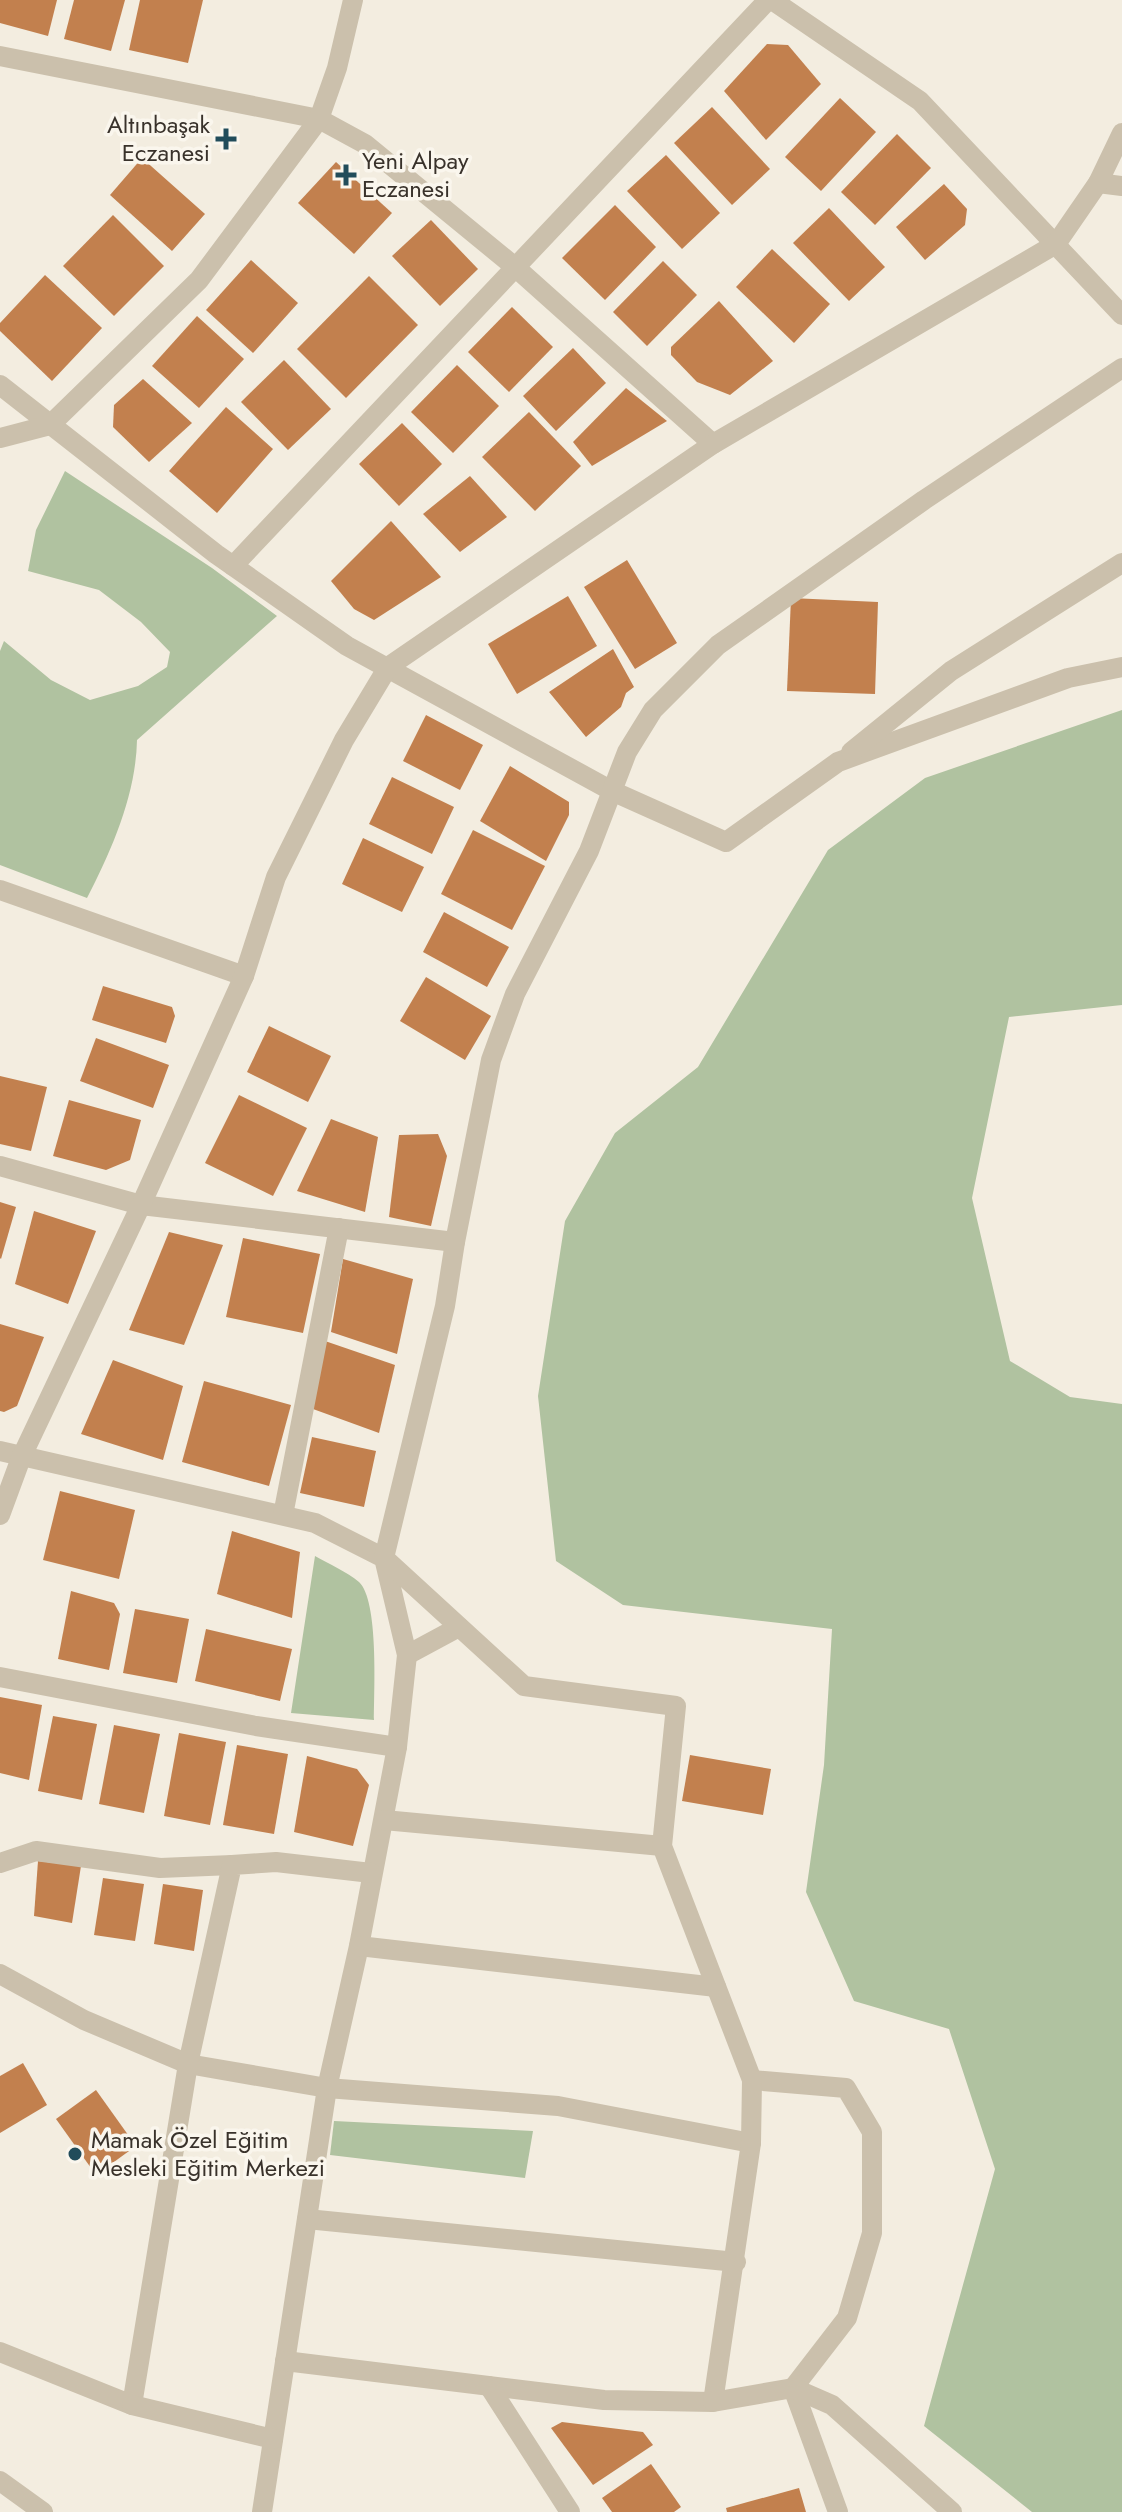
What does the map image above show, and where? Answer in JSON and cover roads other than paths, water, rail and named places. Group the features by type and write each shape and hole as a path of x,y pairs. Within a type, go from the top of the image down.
{"street":[{"path":"0,438 50,425 199,280 319,119 337,68 353,0"},
{"path":"233,566 770,0 920,101 1122,315"},
{"path":"0,56 319,119 365,144 515,267 713,444"},
{"path":"0,1515 21,1458 141,1205 244,976 276,877 344,740 388,667 713,444 1056,244 1098,183 1122,133"},
{"path":"1098,183 1122,186"},
{"path":"262,2512 327,2088 359,1946 397,1747 407,1655 384,1558 445,1306 491,1060 515,994 589,851 627,752 653,710 718,645 924,500 1122,368"},
{"path":"0,385 233,566 347,646 612,791 726,842 838,762 951,671 1122,563"},
{"path":"838,762 1068,678 1122,667"},
{"path":"0,890 244,976"},
{"path":"0,1166 141,1205 455,1242"},
{"path":"283,1515 339,1228"},
{"path":"0,1451 315,1523 384,1558 524,1686 676,1706 662,1846 752,2080 751,2143 736,2262 713,2402"},
{"path":"407,1655 459,1627"},
{"path":"0,1677 256,1726 397,1747"},
{"path":"384,1820 662,1846"},
{"path":"0,1863 36,1851 160,1868 276,1862 371,1873"},
{"path":"132,2405 188,2064 232,1865"},
{"path":"359,1946 716,1987"},
{"path":"0,1974 84,2020 188,2064 327,2088 558,2106 751,2143"},
{"path":"752,2080 846,2088 872,2132 872,2233 847,2318 793,2388"},
{"path":"307,2219 736,2262"},
{"path":"0,2352 132,2405 273,2439"},
{"path":"285,2361 604,2400 713,2402 793,2388 832,2405 952,2512"},
{"path":"489,2386 570,2512"},
{"path":"793,2388 838,2512"},
{"path":"0,2481 43,2512"}],"place":[{"name":"Altınbaşak Eczanesi","path":"226,139"},
{"name":"Yeni Alpay Eczanesi","path":"346,175"},
{"name":"Mamak Özel Eğitim Mesleki Eğitim Merkezi","path":"75,2154"}]}
